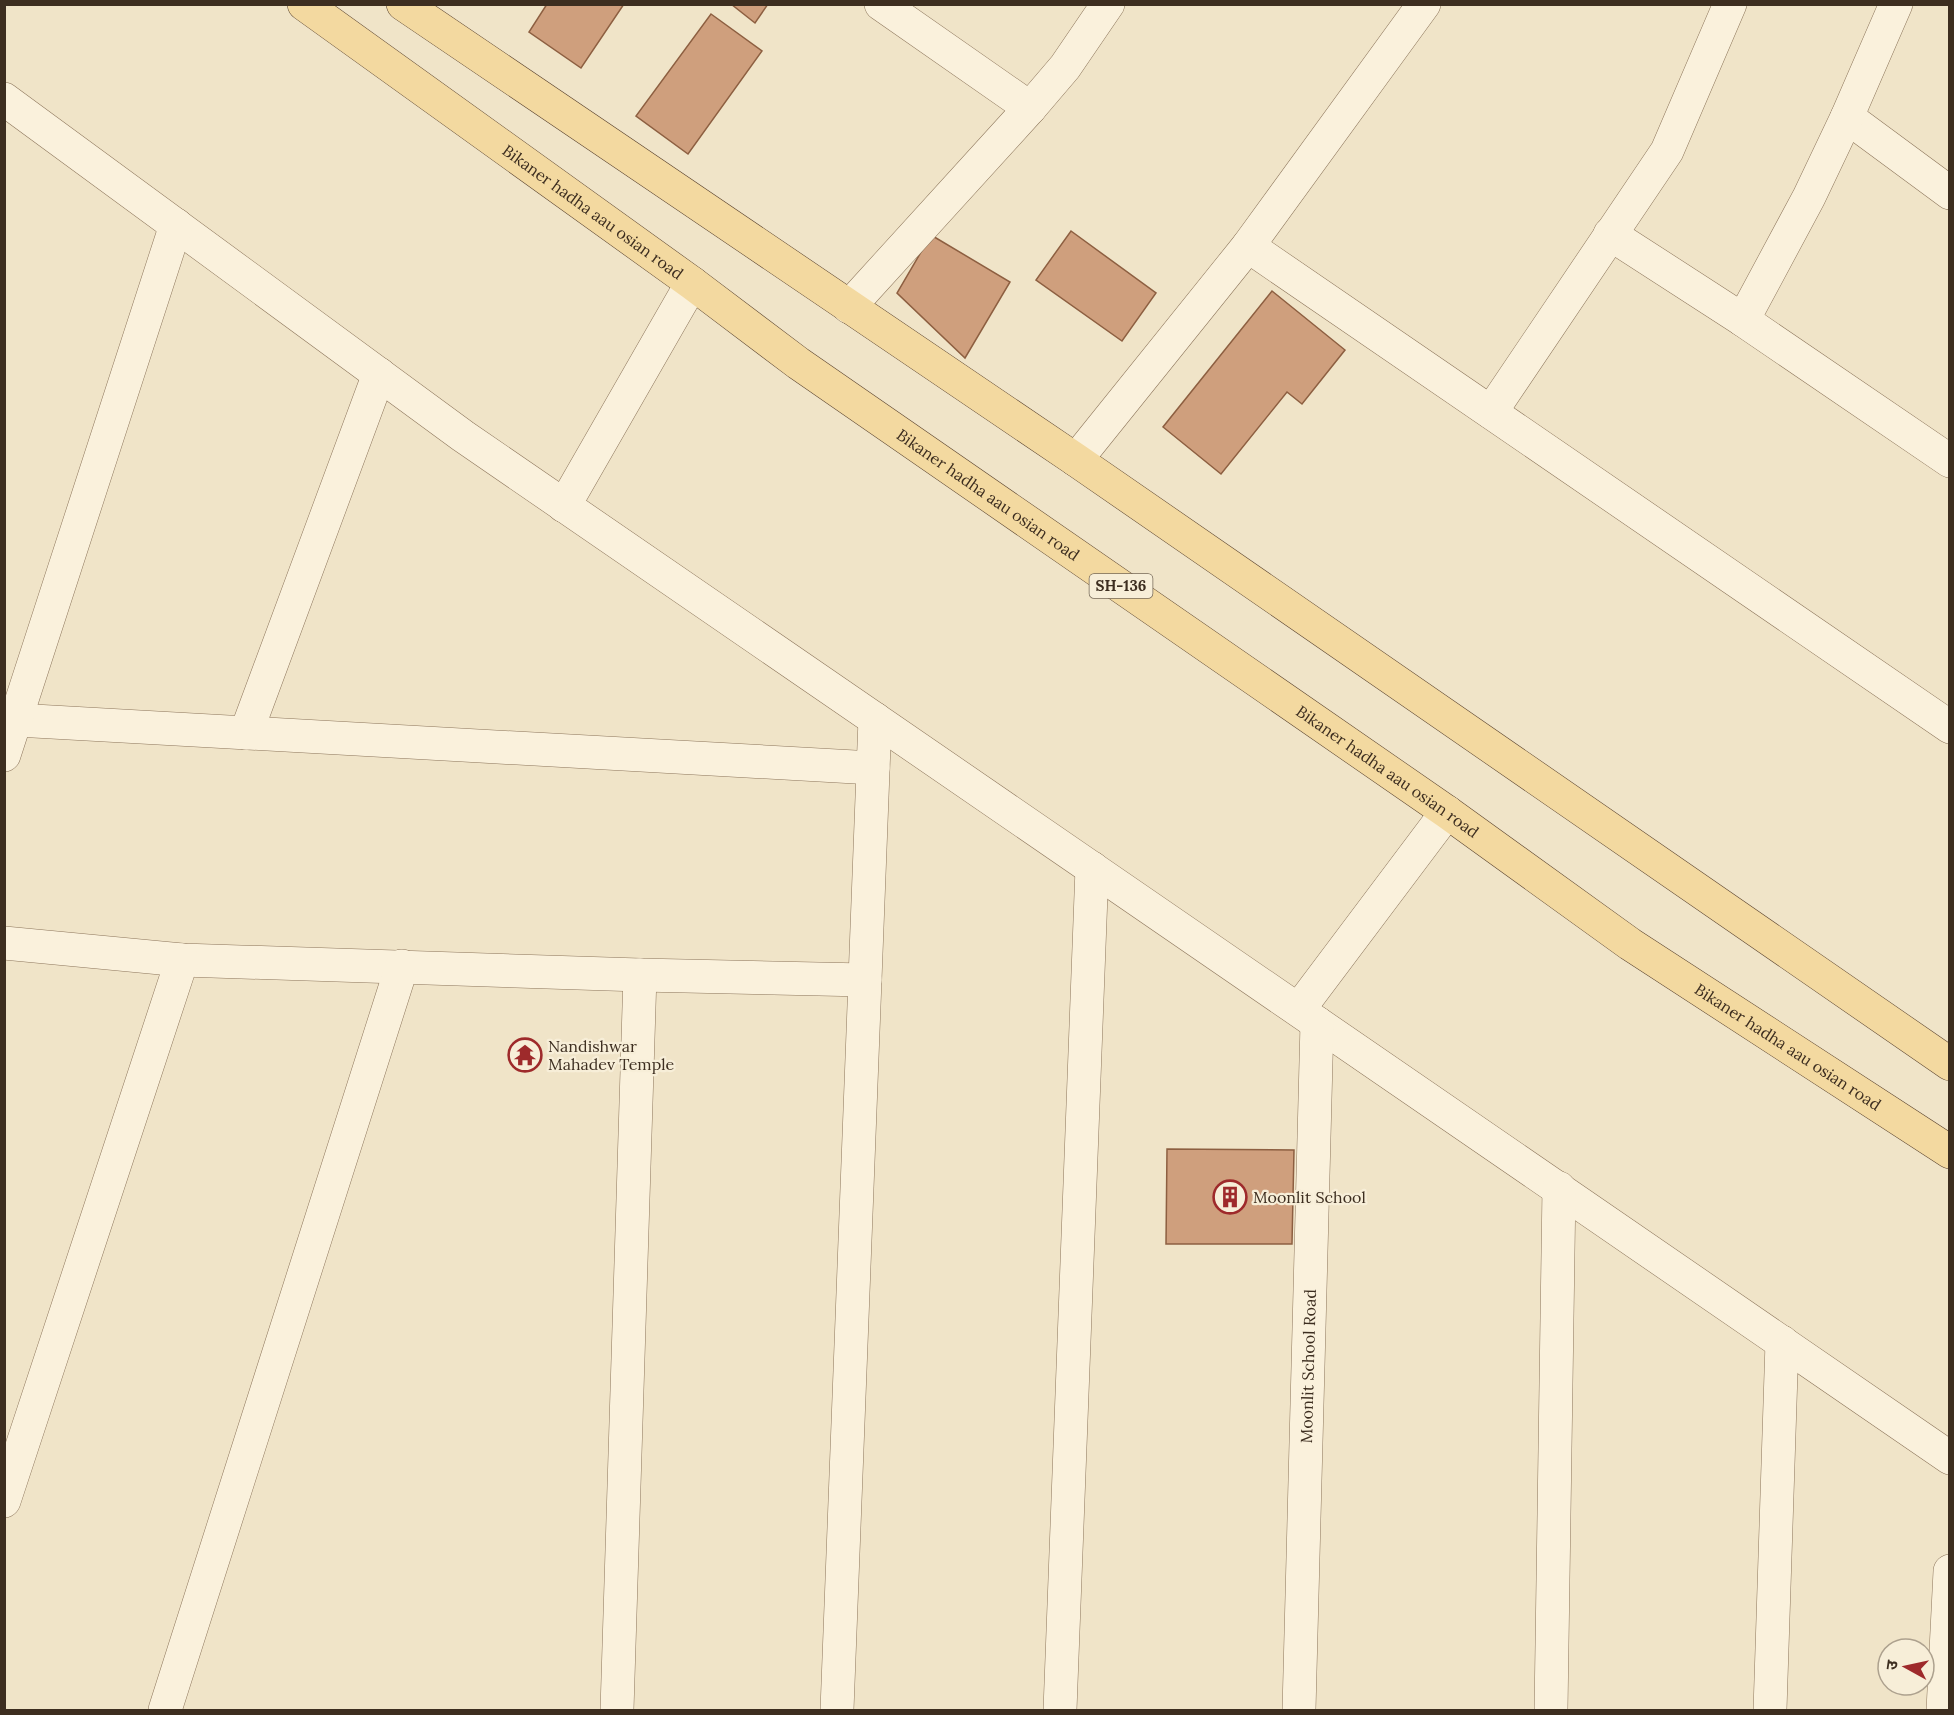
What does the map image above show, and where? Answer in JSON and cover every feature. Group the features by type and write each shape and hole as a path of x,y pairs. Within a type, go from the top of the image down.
{"main road":[{"name":"Bikaner hadha aau osian road","path":"304,4 692,283 798,363 1447,812 1630,944 1950,1152"},
{"path":"403,4 1076,460 1950,1064"}],"street":[{"path":"881,4 1030,108"},
{"path":"849,307 1030,108 1065,67 1108,4"},
{"path":"1076,460 1248,246 1424,4"},
{"path":"1491,412 1666,151 1730,4"},
{"path":"1743,320 1809,198 1896,4"},
{"path":"4,99 463,436 1950,1458"},
{"path":"1847,117 1950,193"},
{"path":"4,755 176,225"},
{"path":"1610,234 1743,320 1950,461"},
{"path":"1248,246 1950,727"},
{"path":"564,506 692,283"},
{"path":"246,733 379,374"},
{"path":"837,1710 874,719"},
{"path":"16,720 873,768"},
{"path":"1308,1016 1447,812"},
{"path":"1060,1710 1092,868"},
{"path":"4,942 182,960 865,980"},
{"path":"4,1501 182,960"},
{"path":"165,1710 402,966"},
{"path":"617,1710 640,975"},
{"name":"Moonlit School Road","path":"1299,1710 1308,1016"},
{"path":"1551,1710 1559,1188"},
{"path":"1770,1710 1782,1342"},
{"path":"1943,1710 1950,1571"}],"building":[{"path":"547,4 624,4 581,68 529,32"},
{"path":"731,4 768,4 755,23"},
{"path":"711,14 762,51 688,154 636,116"},
{"path":"1071,231 1156,293 1122,341 1036,280"},
{"path":"931,235 1010,282 965,358 897,293"},
{"path":"1272,291 1345,350 1302,404 1287,392 1221,474 1163,427"},
{"name":"Moonlit School","path":"1167,1149 1294,1150 1292,1244 1166,1244"}],"place":[{"name":"Nandishwar Mahadev Temple","path":"525,1055"},
{"name":"Moonlit School","path":"1230,1197"}]}
